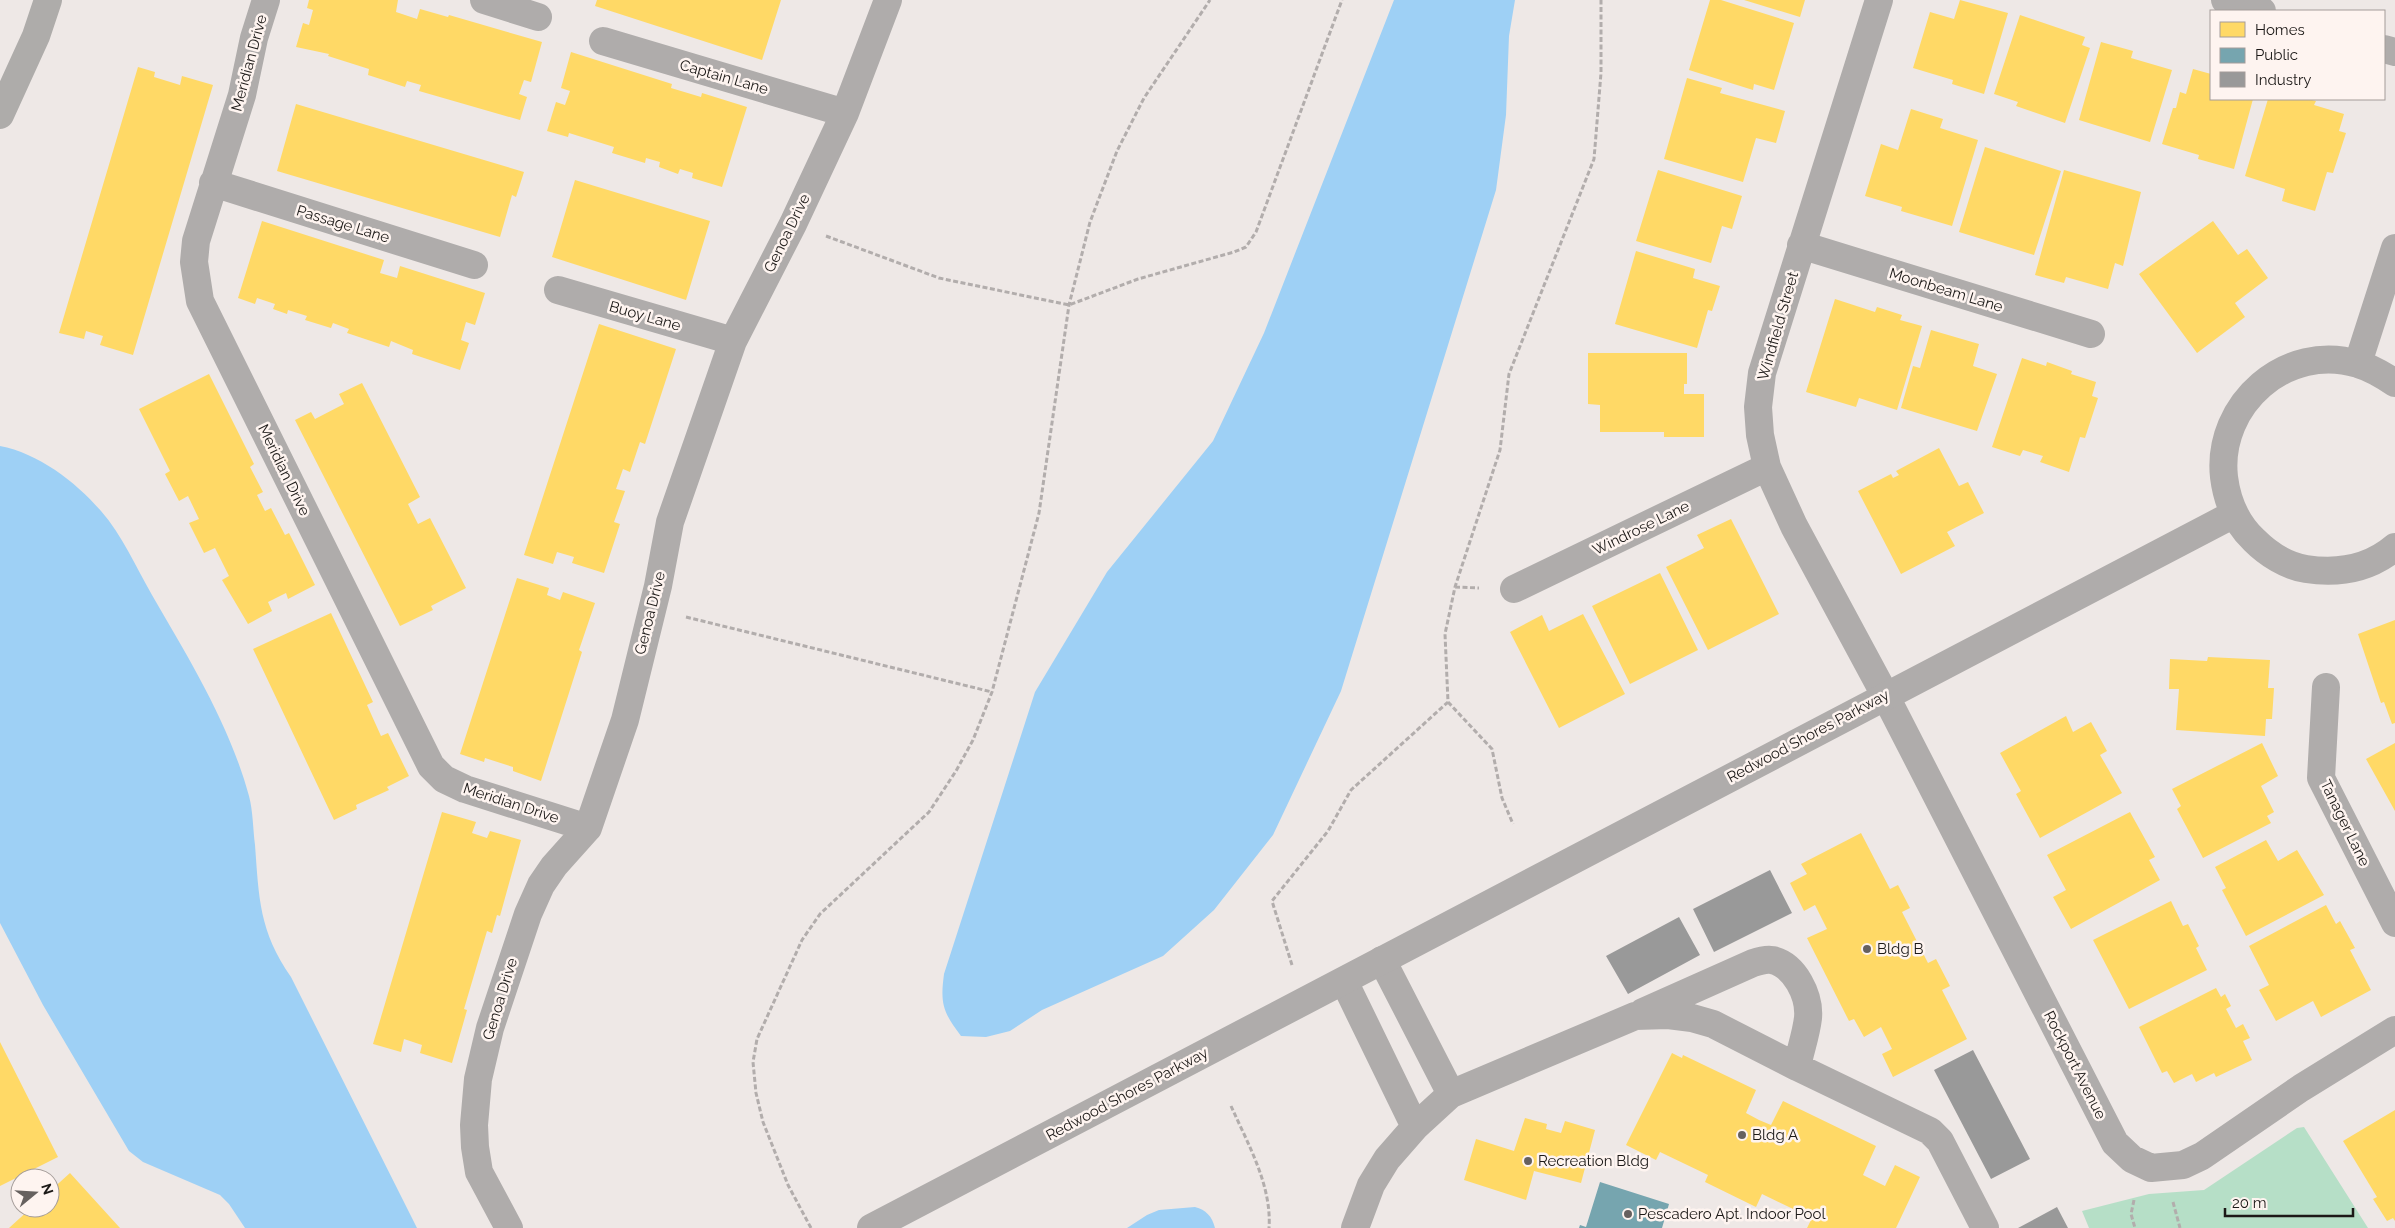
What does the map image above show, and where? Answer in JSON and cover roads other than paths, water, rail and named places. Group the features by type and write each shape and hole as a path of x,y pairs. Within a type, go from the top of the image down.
{"main road":[{"path":"0,114 36,36 48,0"}],"street":[{"name":"Meridian Drive","path":"266,0 254,38 242,95 196,241 194,262 200,300 432,766 444,779 465,789 588,828"},
{"path":"484,0 538,17"},
{"name":"Genoa Drive","path":"509,1228 479,1172 474,1125 478,1079 490,1028 528,914 541,885 554,866 588,828 625,720 670,522 733,341 793,224 845,113 888,0"},
{"name":"Windfield Street","path":"1879,0 1762,373 1758,407 1760,436 1767,467 1794,526 1885,695"},
{"path":"2225,0 2259,10"},
{"name":"Captain Lane","path":"603,41 845,113"},
{"name":"Passage Lane","path":"213,183 474,265"},
{"name":"Moonbeam Lane","path":"1801,245 2091,334"},
{"path":"2358,363 2395,248"},
{"name":"Buoy Lane","path":"558,290 733,341"},
{"path":"2395,383 2378,372 2358,363 2333,359 2308,361 2286,368 2264,381 2247,398 2234,418 2225,441 2223,466 2225,482 2234,514 2246,532 2262,548 2280,560 2301,568 2345,571 2366,565 2386,555 2395,547"},
{"name":"Windrose Lane","path":"1514,589 1767,467"},
{"name":"Redwood Shores Parkway","path":"871,1228 1885,695 2234,514"},
{"name":"Tanager Lane","path":"2326,687 2321,778 2395,923"},
{"name":"Rockport Avenue","path":"1885,695 2115,1143 2132,1159 2151,1168 2183,1164 2202,1156 2301,1088 2395,1030"},
{"path":"1382,960 1451,1094"},
{"path":"1355,1228 1371,1185 1387,1158 1415,1127 1451,1094 1635,1016 1753,962 1770,960 1788,969 1796,978 1808,1008 1807,1024 1796,1067"},
{"path":"1344,981 1415,1127"},
{"path":"1635,1016 1668,1015 1692,1018 1713,1024 1796,1067 1930,1131 1940,1141 1985,1228"}],"water":[{"path":"1394,0 1515,0 1509,36 1506,115 1496,190 1341,691 1273,835 1214,910 1163,956 1042,1010 1010,1031 986,1037 961,1036 944,1007 942,993 944,974 1035,692 1107,572 1213,441 1264,333"},
{"path":"0,446 28,455 55,470 91,500 109,520 194,667 231,743 249,796 262,914 272,944 291,977 417,1228 245,1228 229,1204 220,1195 143,1162 129,1151 43,1005 0,923"},
{"path":"1195,1207 1208,1214 1215,1228 1127,1228 1147,1215 1159,1210"}],"place":[{"name":"Bldg B","path":"1867,949"},
{"name":"Bldg A","path":"1742,1135"},
{"name":"Recreation Bldg","path":"1528,1161"},
{"name":"Pescadero Apt. Indoor Pool","path":"1628,1214"}]}
